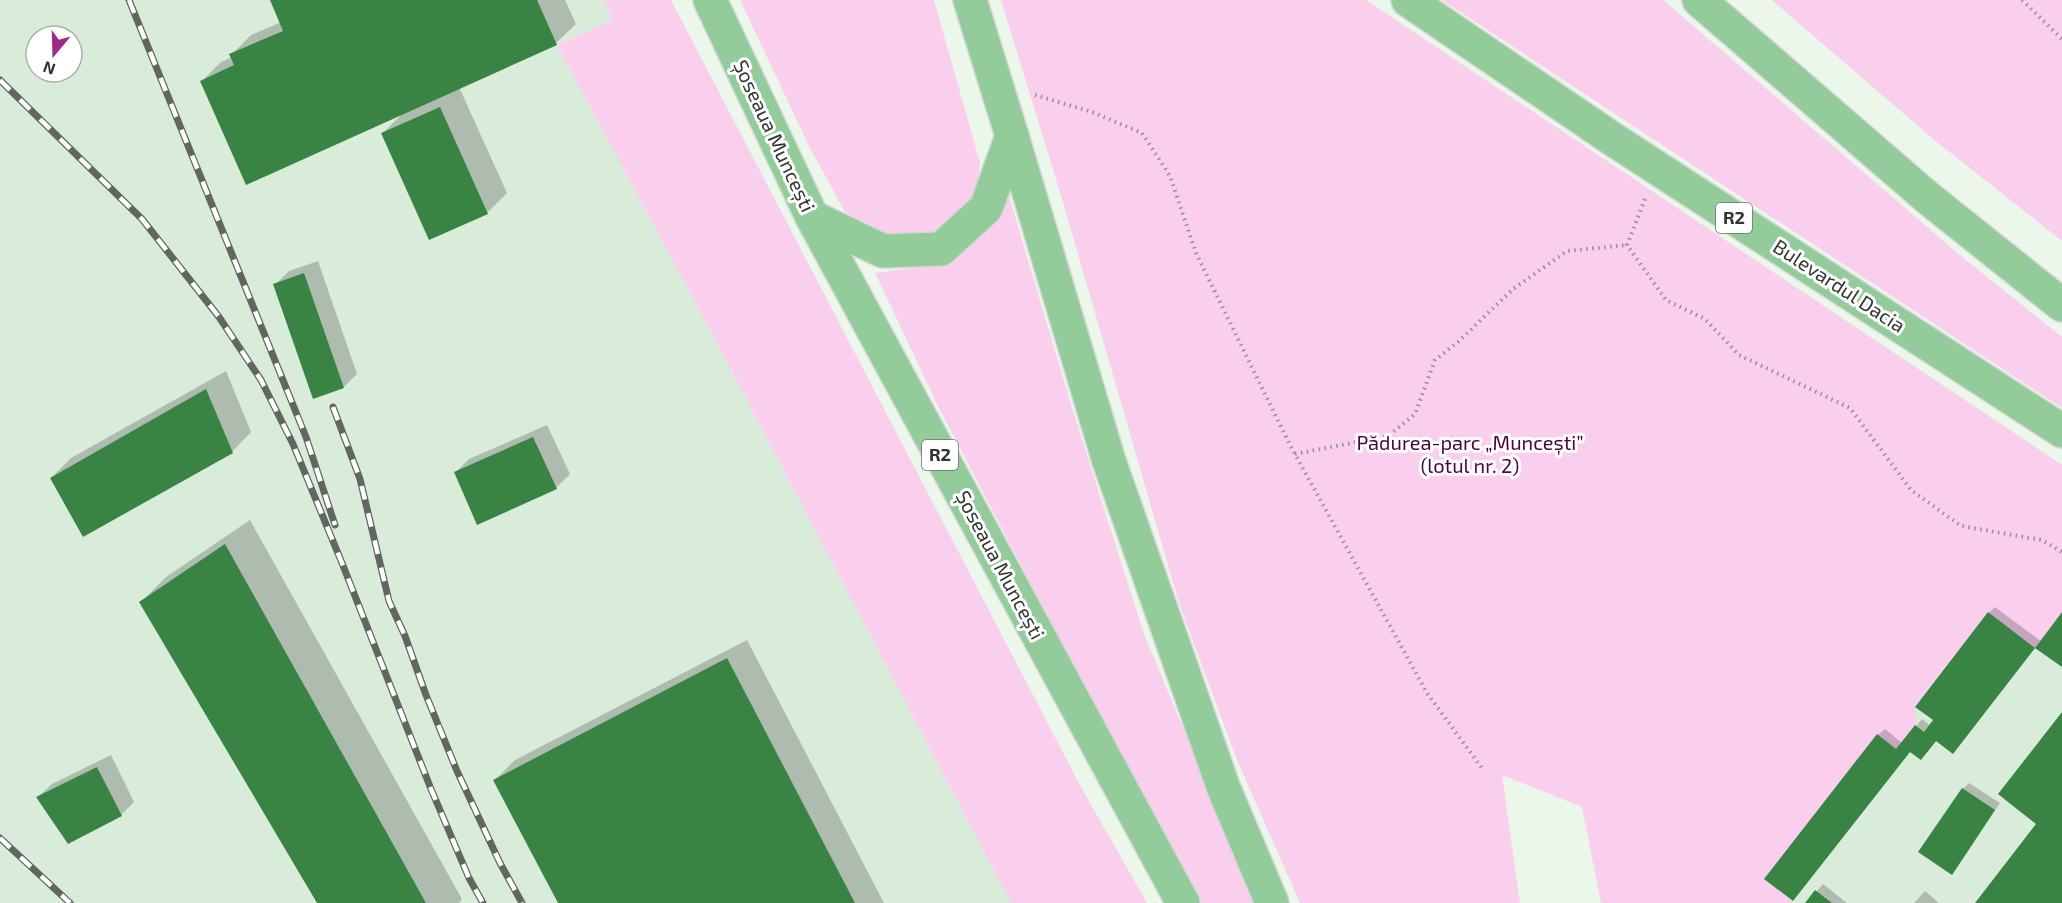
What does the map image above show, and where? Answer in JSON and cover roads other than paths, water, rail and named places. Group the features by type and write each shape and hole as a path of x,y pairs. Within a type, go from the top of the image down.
{"main road":[{"name":"Șoseaua Muncești","path":"710,0 812,217 1183,903"},
{"path":"970,0 1108,461 1224,789 1272,903"},
{"name":"Bulevardul Dacia","path":"1408,0 1657,168 2062,431"},
{"path":"1699,0 1928,198 2062,305"},
{"path":"812,217 884,251 941,249 986,208 1012,136"}],"railway":[{"path":"129,0 306,437 335,525"},
{"path":"0,80 142,219 219,317 261,380 293,444 431,789 469,878 483,903"},
{"path":"333,407 360,479 389,601 405,636 457,771 500,863 522,903"},
{"path":"0,838 70,903"}],"park label":[{"name":"Pădurea-parc „Muncești” (lotul nr. 2)","path":"1470,454"}]}
